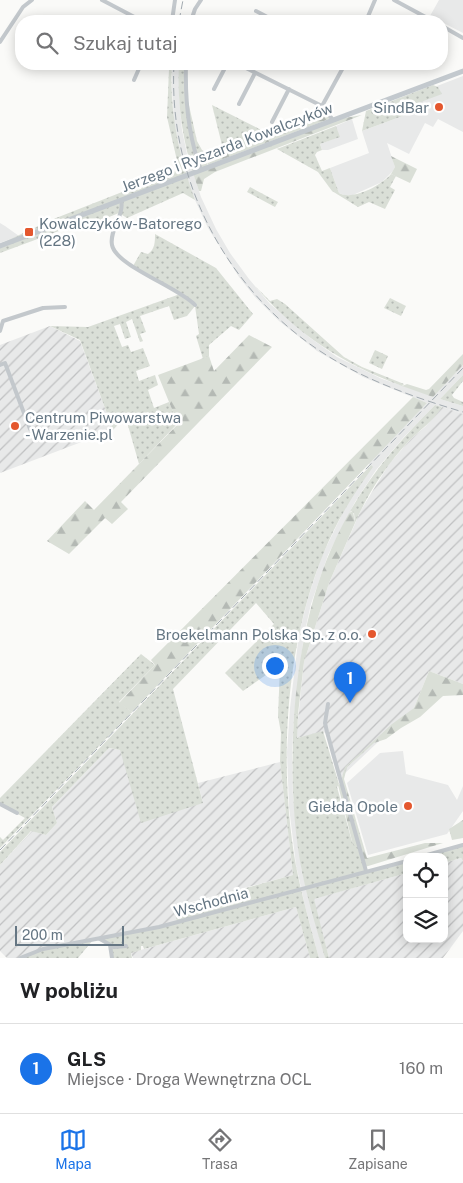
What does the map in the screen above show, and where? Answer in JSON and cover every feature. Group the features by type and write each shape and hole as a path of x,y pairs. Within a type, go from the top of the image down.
{"main road":[{"name":"Jerzego i Ryszarda Kowalczyków","path":"0,246 463,71"}],"street":[{"path":"18,15 23,7 32,0"},
{"path":"102,0 131,15"},
{"path":"173,15 175,0"},
{"path":"193,15 201,0"},
{"path":"369,15 375,0"},
{"path":"394,0 422,15"},
{"path":"256,11 264,15"},
{"path":"0,42 15,19"},
{"path":"448,29 463,38"},
{"path":"134,80 138,70"},
{"path":"186,70 190,134 199,171"},
{"path":"214,89 224,70"},
{"path":"249,70 322,106 333,120"},
{"path":"322,106 342,70"},
{"path":"239,104 255,73"},
{"path":"272,122 288,90"},
{"path":"121,200 122,206 112,236 112,245 115,252 124,260 181,294 195,305"},
{"path":"0,331 3,322 43,308 65,307"},
{"path":"0,365 5,363 30,429"},
{"path":"328,704 325,723 327,732 366,871"},
{"path":"0,804 17,813"},
{"path":"434,853 463,845"},
{"name":"Wschodnia","path":"20,958 43,950 159,927 403,861"},
{"path":"100,939 116,948 126,946"},
{"path":"110,946 112,958"}],"shaded area":[{"path":"439,0 463,0 463,33 448,25 448,15 431,15"},
{"path":"172,70 179,70 182,130 187,154 201,197 230,253 270,304 309,337 337,357 382,379 433,396 463,365 463,375 440,399 463,406 463,414 435,405 376,470 355,502 328,555 311,604 304,635 294,715 292,753 293,798 302,872 325,958 319,958 305,906 296,865 289,807 287,752 299,634 321,558 347,504 372,467 368,463 427,403 363,377 317,351 279,321 255,297 239,277 208,228 195,200 185,173 174,122"},
{"path":"463,76 463,132 438,119 433,127 425,123 409,154 387,143 395,167 382,182 353,195 339,193 330,168 369,153 362,131 408,114 413,105 437,86"},
{"path":"352,119 358,139 328,150 322,150 320,144 339,137 336,126"},
{"path":"0,223 5,226 19,236 0,243"},
{"path":"50,326 80,341 113,430 0,473 0,345"},
{"path":"442,407 463,414 463,684 429,671 414,708 341,777 327,732 296,738 304,662 329,583 361,510 389,464"},
{"path":"109,748 120,750 203,803 198,783 280,762 293,875 173,907 177,922 43,949 20,958 7,958 0,951 0,865 32,831 46,835 57,823 52,807"},
{"name":"Giełda Opole","path":"403,751 406,774 448,785 457,800 463,786 463,811 447,834 368,855 347,783 380,753"},
{"path":"461,858 463,861 463,931 443,958 329,958 313,899 403,874 403,943 448,943 448,862"},
{"path":"296,907 310,958 133,958 131,953 137,951"}],"green space":[{"path":"169,70 172,70 172,99 176,133 184,167 195,200 183,193 127,218 119,213 79,229 67,228 0,253 0,244 51,220 178,170 167,117"},
{"path":"179,70 186,70 186,92 197,141 202,150 213,157 208,159 207,164 210,167 193,173 181,119"},
{"path":"433,85 438,87 442,94 413,105 408,114 362,131 366,111"},
{"path":"212,105 273,136 224,153"},
{"path":"330,114 332,118 208,165 207,161 213,157"},
{"path":"362,115 215,172 204,179 201,191 199,191 193,173 333,120"},
{"path":"336,126 340,137 320,144 322,150 315,155 322,171 330,168 339,193 345,195 367,191 381,183 391,174 396,176 390,187 395,190 385,209 369,202 358,207 332,191 318,172 277,149"},
{"path":"391,156 417,169 410,183 391,174 395,167"},
{"path":"250,187 278,202 275,207 247,192"},
{"path":"155,234 216,268 253,314 239,330 231,326 209,345 209,356 203,359 196,336 199,334 195,306 187,316 174,320 169,306 140,316 146,332 140,334 143,341 140,342 132,319 126,322 131,337 125,339 120,324 114,326 122,347 128,345 131,352 143,348 150,366 136,371 139,381 155,375 158,385 148,390 154,408 169,402 178,423 139,464 127,422 123,419 113,430 80,340 50,326 88,327 180,294 133,266 141,252 148,254 152,250 155,243"},
{"path":"255,286 270,301 277,299 285,304 344,357 362,367 404,384 402,386 360,368 322,346 287,319"},
{"path":"390,298 406,306 401,316 384,308"},
{"path":"249,335 272,347 121,502 128,509 112,524 105,518 69,554 47,541 85,501 94,510 178,424 158,375 209,356 214,371"},
{"path":"375,350 388,356 382,369 369,363"},
{"path":"463,354 463,365 433,397 402,386 407,384 426,390 429,389"},
{"path":"463,375 463,381 452,395 463,402 463,406 440,399"},
{"path":"413,397 427,403 132,712 119,703 155,665 151,660"},
{"path":"435,405 442,407 431,421 409,441 386,469 355,523 354,513 351,511 349,513 368,483 399,443"},
{"path":"371,465 373,467 337,523 317,570 305,610 296,652 290,696 287,739 287,783 290,825 298,878 319,958 310,958 296,907 144,949 141,946 141,950 131,953 132,958 112,958 110,945 100,939 177,922 173,908 293,875 280,762 281,733 278,716 280,667 243,691 225,673 274,624 256,603 173,689 203,803 141,823 120,750 109,748 52,807 57,823 46,835 31,831 0,865 0,852"},
{"path":"353,511 355,523 329,583 304,662 298,714 294,715 300,662 317,586 337,537 349,513"},
{"path":"141,654 155,665 119,702 132,712 0,848 0,837 3,840 25,818 0,804 0,798"},
{"path":"429,671 463,684 463,695 443,696 420,717 386,739 374,743 347,767 344,779 367,858 425,843 443,843 410,853 403,853 403,855 365,867 359,844 357,847 353,845 338,785 340,784 345,767 392,724 414,708"},
{"path":"298,714 297,738 323,731 339,784 337,787 353,845 359,844 366,871 403,862 403,874 314,899 329,958 325,958 310,905 302,872 296,833 293,794 294,715"},
{"path":"463,820 463,838 452,840 449,829"},
{"path":"463,845 463,861 461,858 448,862 448,853 434,853"},
{"path":"93,940 78,958 20,958 43,949"}],"railway":[{"path":"180,15 183,0"},
{"path":"174,70 175,106 181,147 192,187 208,225 229,261 255,294 284,323 334,360 388,386 463,412"},
{"path":"0,850 463,368"}],"place":[{"name":"SindBar","path":"439,107"},
{"name":"Kowalczyków-Batorego (228)","path":"29,232"},
{"name":"Centrum Piwowarstwa - Warzenie.pl","path":"15,426"},
{"name":"Broekelmann Polska Sp. z o.o.","path":"372,634"},
{"name":"GLS","path":"350,703"},
{"name":"Giełda Opole","path":"408,806"}]}
